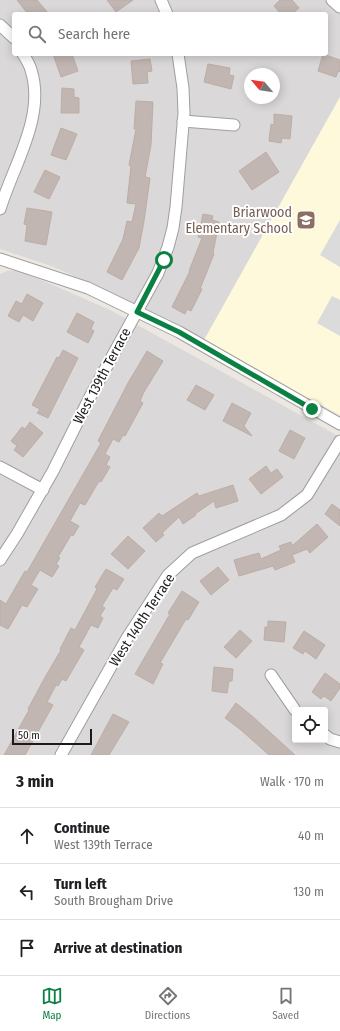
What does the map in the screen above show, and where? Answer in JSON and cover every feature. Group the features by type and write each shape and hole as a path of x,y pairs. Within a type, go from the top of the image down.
{"street":[{"path":"161,0 166,12"},
{"path":"332,0 340,7"},
{"path":"0,25 12,36"},
{"name":"West 139th Terrace","path":"0,560 43,490 91,395 158,273 168,247 176,207 183,121 183,88 178,56"},
{"path":"0,209 30,130 34,113 34,82 26,59"},
{"path":"183,121 234,125"},
{"path":"0,259 88,288 179,332 340,424"},
{"name":"West 140th Terrace","path":"61,755 127,638 168,575 192,553 282,515 308,495 340,441"},
{"path":"0,467 43,490"},
{"path":"271,675 293,707"},
{"path":"328,737 340,742"}],"shaded area":[{"path":"0,0 340,0 340,97 203,342 122,298 51,266 0,249"},
{"name":"Briarwood Elementary School","path":"340,97 340,415 203,342"},
{"path":"340,220 340,267 320,255"},
{"path":"16,270 112,311 340,437 340,755 0,755 0,274 7,271"},
{"path":"332,296 340,300 340,336 317,323"}],"building":[{"path":"17,0 37,0 47,12 26,12"},
{"path":"107,0 133,0 116,12"},
{"path":"280,0 292,0 299,8 294,12 279,12 274,6"},
{"path":"54,56 73,56 78,71 61,77"},
{"path":"322,56 328,56 340,60 340,72 338,71 336,77 318,71"},
{"path":"150,59 152,71 147,72 148,83 133,84 131,61"},
{"path":"208,64 230,68 229,75 234,76 231,89 204,82"},
{"path":"62,88 74,89 74,97 79,98 79,113 61,113"},
{"path":"136,101 153,102 151,145 145,177 150,178 139,248 122,280 107,272 123,239 127,221 132,222 136,204 127,203 131,166 129,165 136,129 134,129"},
{"path":"274,114 292,116 290,139 282,138 281,143 269,141 271,124 274,125"},
{"path":"61,128 77,134 66,160 51,155"},
{"path":"266,152 279,172 252,190 239,171"},
{"path":"45,170 60,177 49,199 34,192"},
{"path":"27,208 52,212 46,245 25,241 27,225 24,224"},
{"path":"203,214 213,216 212,220 219,222 214,254 200,289 202,289 191,311 187,309 185,314 172,307 190,271 202,238 198,237"},
{"path":"27,294 43,303 33,321 23,315 19,322 8,316 16,301 22,304"},
{"path":"77,313 94,322 91,329 94,331 88,343 67,332"},
{"path":"63,350 78,358 48,418 37,413 40,409 32,405 57,357 59,358"},
{"path":"147,351 163,361 144,392 140,401 143,403 125,436 123,435 119,442 113,439 105,454 110,457 106,465 110,467 101,482 99,481 85,505 80,503 70,521 79,526 73,536 71,535 58,557 60,558 56,564 59,566 52,577 40,570 31,585 38,589 27,607 22,605 8,629 0,625 0,600 6,604 25,571 27,572 101,443 98,441 128,383"},
{"path":"196,385 214,395 205,410 187,400"},
{"path":"232,403 251,413 244,426 252,436 223,421"},
{"path":"30,422 43,433 23,457 14,450 17,446 11,441 22,427 25,429"},
{"path":"290,430 305,438 294,459 279,451"},
{"path":"266,466 271,473 277,469 283,477 261,494 249,479"},
{"path":"233,485 238,501 216,508 214,501 183,524 179,517 162,533 164,535 156,542 143,528 159,513 162,516 197,493 199,496"},
{"path":"332,504 340,510 340,526 325,514"},
{"path":"317,524 328,537 310,553 307,549 292,555 295,562 275,570 273,566 239,576 234,560 259,553 261,559 281,550 279,546 291,542 292,546"},
{"path":"128,536 145,551 128,569 111,554"},
{"path":"218,567 229,580 211,595 200,581"},
{"path":"106,569 124,579 117,590 113,588 102,606 105,608 100,616 103,618 98,628 91,625 79,647 84,650 66,681 62,679 58,686 56,685 47,702 53,705 25,755 4,755 61,650 60,649 71,628 75,630 97,589 95,587"},
{"path":"182,591 199,602 188,620 186,619 160,663 163,664 153,684 135,674 170,614 168,613"},
{"path":"268,621 286,622 284,642 264,640 265,627 268,627"},
{"path":"240,630 252,641 236,658 224,647"},
{"path":"304,631 325,645 316,659 305,651 303,654 293,648"},
{"path":"214,667 233,669 232,681 229,681 227,693 212,691"},
{"path":"325,673 340,684 340,688 331,701 324,696 321,699 312,692"},
{"path":"236,703 295,755 269,755 225,718"},
{"path":"113,714 129,722 109,755 91,755"}],"place":[{"name":"Briarwood Elementary School","path":"306,220"}],"route":[{"path":"164,260 137,312 179,332 312,409"}]}
